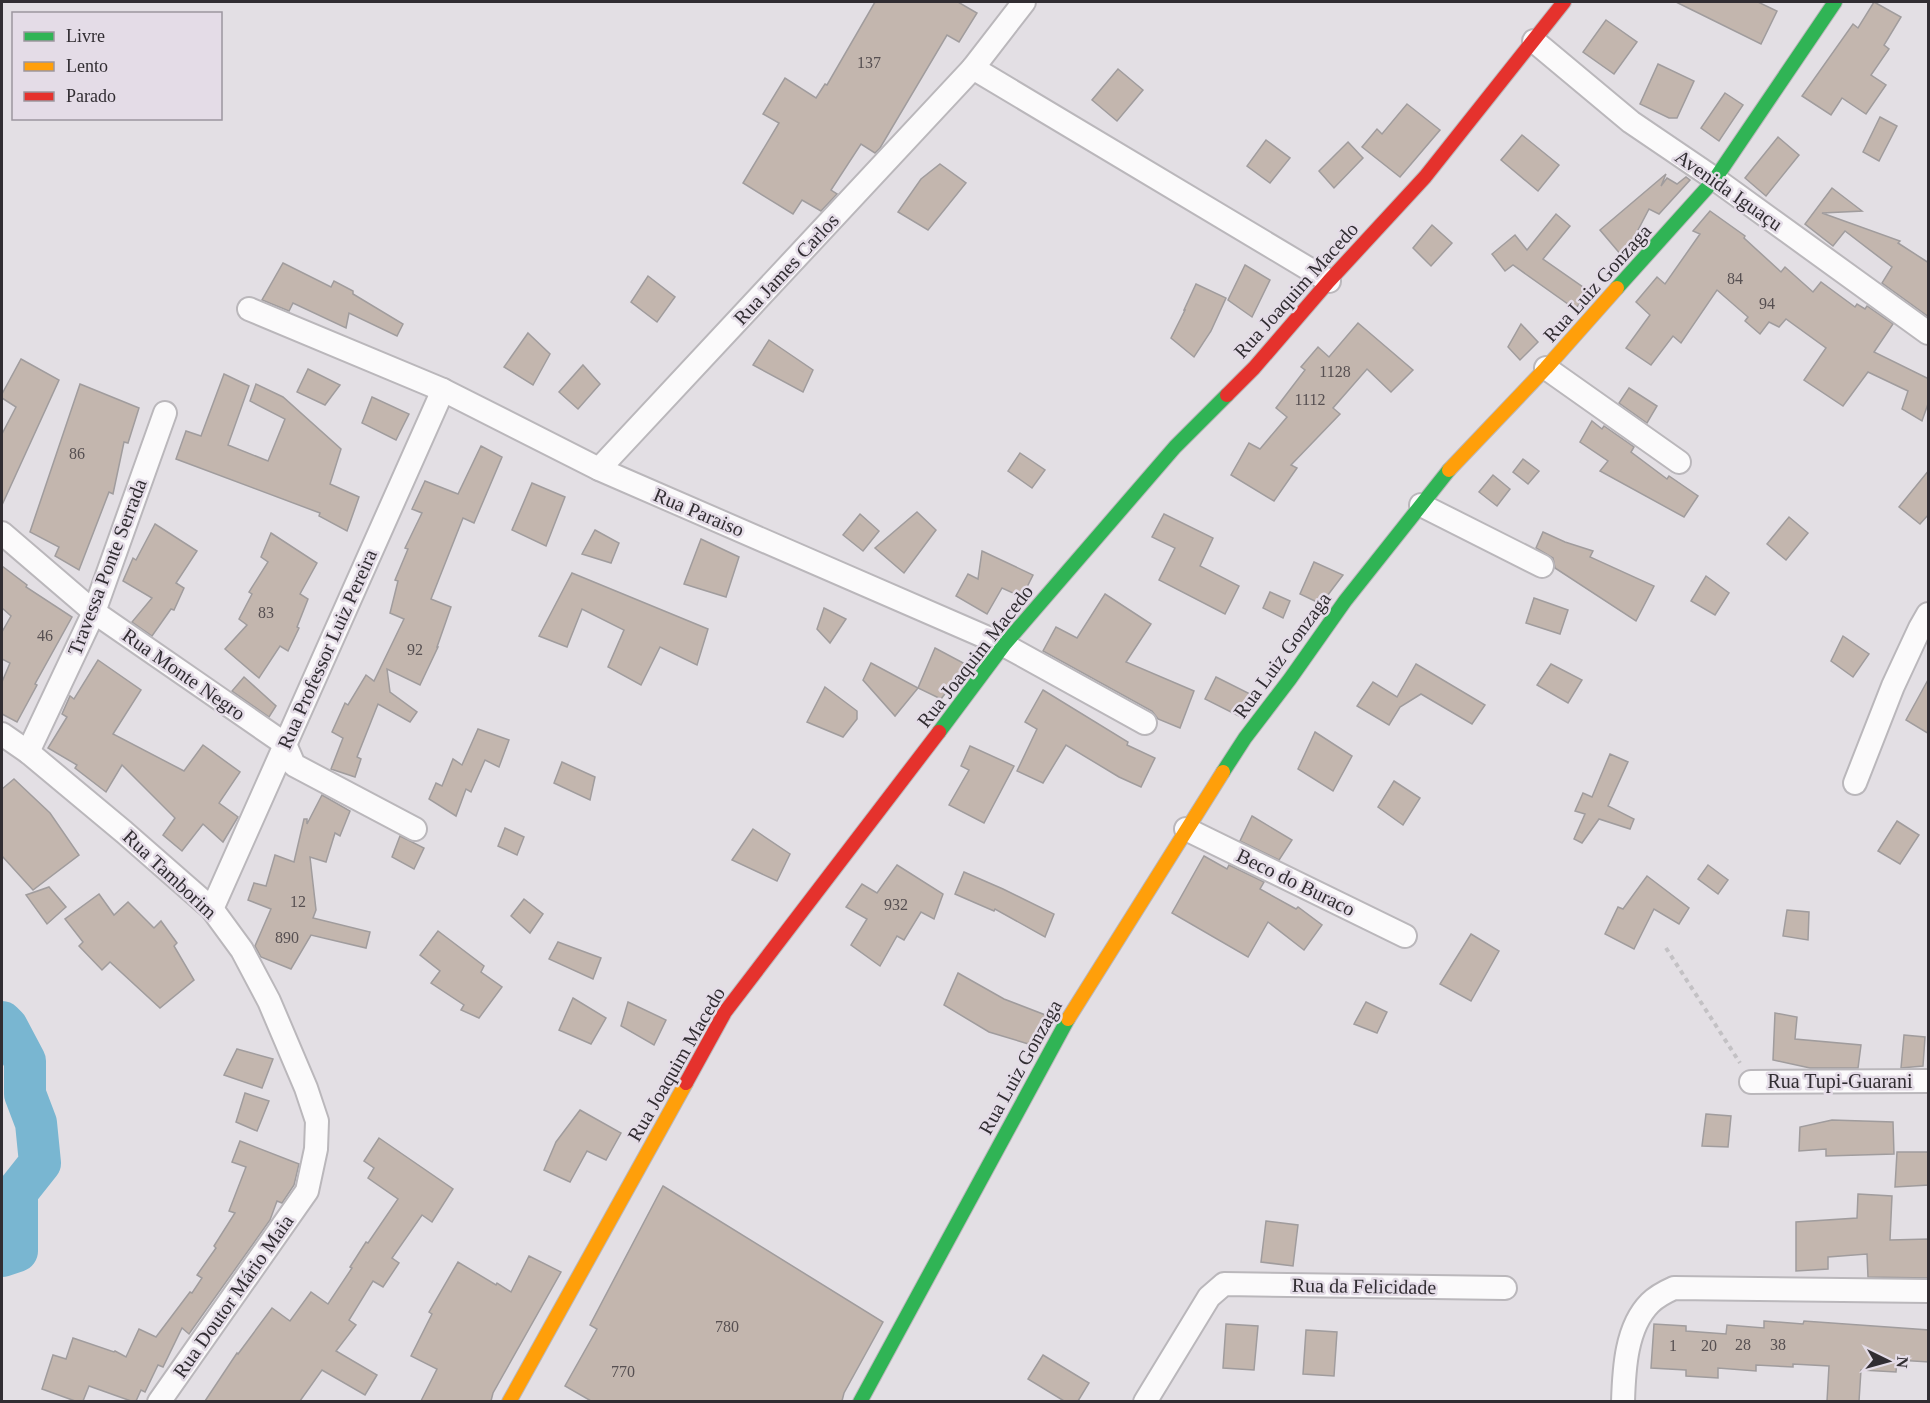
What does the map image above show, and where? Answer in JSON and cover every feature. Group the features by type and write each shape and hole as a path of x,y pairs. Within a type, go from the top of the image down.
{"street":[{"name":"Rua James Carlos","path":"599,469 973,68 1024,2"},
{"name":"Rua Joaquim Macedo","path":"509,1401 725,1012 1004,645 1175,447 1254,368 1329,281 1425,177 1564,2"},
{"name":"Rua Luiz Gonzaga","path":"860,1401 1057,1036 1245,738 1345,601 1446,474 1546,368 1715,179 1835,2"},
{"name":"Avenida Iguaçu","path":"1534,41 1631,122 1715,179 1929,333"},
{"path":"973,68 1329,281"},
{"name":"Rua Paraiso","path":"249,309 443,390 599,469 1004,645 1145,723"},
{"path":"1546,368 1679,462"},
{"name":"Rua Professor Luiz Pereira","path":"212,909 443,390"},
{"name":"Travessa Ponte Serrada","path":"28,752 94,612 165,413"},
{"path":"1421,504 1542,566"},
{"name":"Rua Monte Negro","path":"2,534 94,612 285,744"},
{"path":"1855,783 1893,686 1929,614"},
{"name":"Rua Tamborim","path":"2,734 28,752 212,909 242,950 269,1001 306,1088 317,1121 316,1149 307,1191"},
{"path":"285,744 294,765 415,829"},
{"name":"Beco do Buraco","path":"1186,829 1406,936"},
{"name":"Rua Tupi-Guarani","path":"1751,1082 1929,1081"},
{"name":"Rua Doutor Mário Maia","path":"159,1401 307,1191"},
{"name":"Rua da Felicidade","path":"1145,1401 1209,1297 1224,1284 1505,1288"},
{"path":"1623,1401 1624,1372 1637,1323 1651,1301 1674,1288 1929,1291"}],"path":[{"path":"1666,948 1751,1082"}],"building":[{"path":"875,2 958,2 977,13 959,42 947,35 880,148 875,153 861,144 831,190 837,194 821,211 802,200 793,214 743,183 779,123 763,114 785,78 816,98 825,84 827,85"},
{"path":"1676,2 1758,2 1777,11 1761,44"},
{"path":"1874,2 1901,17 1884,45 1889,49 1871,75 1886,85 1866,114 1842,98 1831,115 1802,96 1853,24 1858,28"},
{"path":"1606,20 1637,42 1614,74 1583,52"},
{"path":"1658,64 1694,81 1677,118 1669,118 1640,104"},
{"path":"1118,69 1143,90 1117,121 1092,100"},
{"path":"1725,93 1743,105 1719,141 1701,128"},
{"path":"1407,104 1440,130 1400,177 1362,147 1377,129 1382,134"},
{"path":"1880,117 1897,126 1879,161 1863,152"},
{"path":"1522,135 1559,165 1538,191 1501,160"},
{"path":"1778,137 1799,155 1766,196 1745,178"},
{"path":"1266,140 1290,158 1270,183 1247,166"},
{"path":"1348,142 1363,158 1334,188 1319,171"},
{"path":"940,164 966,183 928,230 898,212 921,179"},
{"path":"1666,174 1661,186 1667,178 1677,184 1686,177 1690,180 1659,214 1649,209 1627,251 1622,256 1600,230"},
{"path":"1832,188 1862,211 1822,213 1900,241 1898,243 1929,263 1929,317 1882,283 1892,267 1845,231 1833,246 1805,224"},
{"path":"1710,211 1745,236 1744,238 1781,272 1785,267 1813,292 1821,282 1855,307 1857,304 1865,309 1867,306 1893,324 1874,352 1929,379 1929,401 1922,421 1902,409 1908,391 1868,372 1843,406 1804,380 1826,348 1786,319 1779,327 1769,322 1760,334 1745,321 1748,317 1717,290 1681,343 1673,336 1651,365 1626,348 1650,315 1636,302 1657,277 1665,284 1700,234 1693,231"},
{"path":"1556,214 1570,226 1543,259 1590,292 1575,309 1513,265 1505,271 1492,254 1515,235 1527,250"},
{"path":"1432,225 1452,243 1431,266 1413,248"},
{"path":"283,263 331,287 334,281 353,291 353,294 403,324 397,336 349,313 346,328 293,303 289,311 262,300"},
{"path":"1245,265 1270,280 1252,317 1228,300"},
{"path":"648,276 675,297 657,322 631,302"},
{"path":"1196,284 1226,298 1211,331 1194,357 1171,338"},
{"path":"1358,323 1413,370 1391,392 1367,369 1333,408 1340,414 1291,465 1297,468 1274,501 1231,475 1249,443 1260,449 1287,417 1276,408 1305,370 1301,367 1318,347 1329,357"},
{"path":"1521,324 1538,342 1520,360 1508,347"},
{"path":"528,333 550,354 533,385 504,367"},
{"path":"769,340 813,370 803,392 753,365"},
{"path":"21,359 59,380 2,505 2,434 16,407 2,398 2,394"},
{"path":"583,365 600,384 578,409 559,392"},
{"path":"308,369 340,385 325,405 297,392"},
{"path":"224,374 249,386 228,445 268,461 285,419 250,401 256,384 283,397 341,449 330,484 359,497 347,531 319,516 320,513 176,459 186,431 201,436"},
{"path":"80,384 139,408 128,443 124,442 113,494 109,492 79,570 55,556 59,547 30,532"},
{"path":"1629,388 1657,406 1647,423 1619,403"},
{"path":"372,397 409,414 396,440 362,423"},
{"path":"1592,421 1602,429 1604,426 1634,447 1631,452 1667,479 1669,476 1698,496 1684,517 1600,471 1608,461 1580,442"},
{"path":"481,446 502,457 474,523 463,518 431,599 451,607 438,647 420,685 387,669 390,692 417,712 410,722 378,704 357,757 361,759 355,777 331,769 343,738 332,732 345,703 348,705 366,675 374,681 404,619 390,613 398,581 395,580 408,549 405,548 422,513 412,509 425,481 458,494"},
{"path":"1020,453 1045,470 1032,488 1008,471"},
{"path":"1523,459 1539,471 1528,484 1513,472"},
{"path":"1929,470 1929,514 1920,524 1899,507"},
{"path":"1493,475 1510,489 1497,506 1479,492"},
{"path":"532,483 565,497 546,546 512,530"},
{"path":"917,512 936,530 904,573 875,548"},
{"path":"860,514 879,531 863,551 843,535"},
{"path":"1164,514 1213,538 1200,566 1239,586 1225,614 1159,580 1175,548 1152,537"},
{"path":"1789,517 1808,533 1786,560 1767,544"},
{"path":"155,524 197,551 176,583 184,588 174,610 171,609 152,636 132,622 152,598 123,581 133,558 136,560"},
{"path":"595,530 619,543 611,563 582,554"},
{"path":"1543,532 1593,551 1590,557 1654,586 1636,621 1555,568 1553,558 1536,548"},
{"path":"271,533 317,563 300,594 308,599 297,627 299,628 288,651 280,646 259,678 225,649 247,625 239,619 252,594 249,592 268,562 261,557"},
{"path":"701,539 739,557 726,597 684,584"},
{"path":"982,551 1033,575 1022,597 1002,588 987,614 956,596 968,574 978,579"},
{"path":"1314,562 1343,575 1321,604 1300,594"},
{"path":"2,566 27,585 26,587 72,617 17,722 2,714 2,682 10,663 2,659 2,632 11,616 2,608"},
{"path":"572,573 708,629 697,665 660,647 641,685 608,667 624,630 582,609 567,647 539,636"},
{"path":"1706,576 1729,593 1715,615 1691,601"},
{"path":"1270,592 1290,601 1283,618 1263,608"},
{"path":"1105,594 1151,624 1126,662 1194,691 1180,728 1158,719 1152,711 1043,651 1056,627 1077,638"},
{"path":"1534,598 1568,610 1560,634 1526,623"},
{"path":"824,608 846,619 830,643 817,629"},
{"path":"1843,636 1869,654 1853,677 1831,661"},
{"path":"935,648 967,665 941,699 918,688"},
{"path":"98,660 141,690 113,734 184,771 203,745 240,772 219,803 238,817 223,842 203,824 182,851 163,835 175,818 122,765 106,792 75,768 77,765 48,748 67,717 62,714 70,696 74,699"},
{"path":"871,663 918,688 895,716 863,680"},
{"path":"1416,664 1485,705 1472,724 1421,694 1400,707 1389,725 1357,706 1373,682 1397,697"},
{"path":"1551,664 1582,680 1568,703 1537,685"},
{"path":"244,677 276,706 269,717 232,691"},
{"path":"1216,677 1254,696 1239,716 1205,699"},
{"path":"1929,678 1929,734 1906,720"},
{"path":"825,687 857,711 857,719 843,737 807,722"},
{"path":"1043,690 1128,742 1127,745 1155,758 1141,787 1119,777 1066,745 1043,783 1017,771 1037,729 1025,722"},
{"path":"478,729 509,740 499,767 485,760 471,792 466,789 456,816 429,799 436,783 442,786 453,759 462,765"},
{"path":"1315,732 1352,756 1333,791 1298,769"},
{"path":"970,746 1014,766 984,823 949,805 969,770 961,766"},
{"path":"1610,754 1628,762 1608,806 1634,819 1630,829 1599,819 1582,843 1574,839 1585,814 1575,811 1583,793 1592,797"},
{"path":"562,762 595,777 590,800 554,783"},
{"path":"14,779 50,813 79,855 33,890 2,856 2,789"},
{"path":"1394,781 1420,798 1403,825 1378,807"},
{"path":"322,795 350,811 340,836 335,833 326,862 310,857 316,910 313,918 370,932 366,948 311,935 291,969 261,957 255,946 271,909 248,900 254,883 266,886 275,855 294,862 304,819 307,819 307,824"},
{"path":"1252,816 1292,840 1279,860 1240,841"},
{"path":"1897,821 1919,835 1900,864 1878,851"},
{"path":"505,828 524,837 517,855 498,846"},
{"path":"753,829 790,854 777,881 732,860"},
{"path":"400,836 424,848 414,869 392,857"},
{"path":"1204,856 1227,869 1229,865 1264,882 1260,889 1296,909 1298,907 1322,925 1304,950 1268,922 1248,957 1172,913"},
{"path":"897,865 943,894 934,919 921,912 904,940 897,936 880,966 851,945 867,919 846,907 862,884 877,893"},
{"path":"1708,865 1728,880 1718,894 1698,879"},
{"path":"964,872 1054,914 1045,937 995,909 994,911 955,894"},
{"path":"1647,876 1689,908 1679,924 1654,909 1634,949 1605,934 1618,907 1623,909"},
{"path":"49,887 66,907 47,924 26,895"},
{"path":"99,894 114,915 128,902 154,928 161,921 177,943 174,946 194,980 160,1008 110,962 102,970 79,946 83,942 65,919"},
{"path":"524,899 543,914 530,933 511,916"},
{"path":"1787,910 1809,912 1808,940 1783,936"},
{"path":"438,931 484,966 481,972 502,987 479,1018 461,1010 464,1005 431,983 440,971 420,955"},
{"path":"1471,934 1499,951 1471,1001 1440,984"},
{"path":"558,942 601,958 593,979 549,959"},
{"path":"958,973 1004,999 1048,1016 1032,1045 989,1032 944,1005"},
{"path":"573,998 606,1018 591,1044 559,1030"},
{"path":"628,1002 666,1020 654,1045 621,1026"},
{"path":"1366,1002 1387,1012 1377,1033 1354,1024"},
{"path":"1775,1013 1797,1017 1795,1039 1861,1045 1858,1068 1810,1068 1773,1060"},
{"path":"1904,1035 1925,1037 1923,1066 1901,1068"},
{"path":"237,1049 273,1059 262,1088 224,1075"},
{"path":"245,1093 269,1101 257,1131 236,1122"},
{"path":"580,1110 621,1133 606,1160 587,1151 570,1182 544,1170 556,1142"},
{"path":"1706,1114 1731,1116 1728,1147 1702,1146"},
{"path":"1832,1120 1893,1122 1894,1154 1826,1156 1826,1149 1799,1151 1800,1127"},
{"path":"379,1138 453,1189 432,1222 422,1215 392,1258 399,1263 383,1287 373,1281 349,1320 356,1325 336,1351 377,1375 365,1395 322,1370 300,1401 205,1401 237,1353 272,1308 290,1321 311,1292 328,1304 366,1242 368,1243 398,1199 368,1178 374,1168 364,1161"},
{"path":"240,1141 299,1164 294,1185 282,1203 277,1201 270,1220 189,1334 182,1328 163,1367 158,1365 145,1392 141,1390 136,1401 131,1401 89,1386 83,1401 75,1401 42,1389 53,1355 66,1359 73,1338 115,1351 126,1357 139,1329 156,1337 190,1292 192,1293 202,1278 197,1275 216,1248 214,1246 235,1213 229,1211 246,1167 232,1162"},
{"path":"1897,1152 1929,1152 1929,1185 1895,1187"},
{"path":"663,1186 883,1322 844,1393 842,1401 591,1401 565,1386 597,1329 590,1325"},
{"path":"1858,1194 1892,1196 1890,1240 1929,1239 1929,1278 1868,1277 1867,1254 1828,1257 1828,1269 1796,1271 1796,1222 1857,1218"},
{"path":"1266,1221 1298,1225 1293,1266 1261,1262"},
{"path":"529,1256 561,1272 493,1393 491,1401 421,1401 437,1369 411,1356 432,1314 429,1312 458,1262 511,1292"},
{"path":"1764,1321 1803,1324 1804,1321 1929,1330 1929,1362 1897,1360 1896,1372 1861,1370 1859,1401 1827,1401 1829,1366 1756,1365 1756,1371 1718,1368 1718,1378 1686,1376 1686,1370 1651,1368 1654,1324 1686,1326 1686,1331 1726,1334 1727,1325 1764,1328"},
{"path":"1226,1324 1258,1326 1254,1370 1223,1368"},
{"path":"1306,1330 1337,1332 1334,1376 1303,1374"},
{"path":"1043,1355 1089,1383 1078,1401 1064,1401 1028,1379"}],"waterway":[{"path":"2,1022 25,1061 25,1094 36,1123 40,1163 17,1192 17,1251 2,1256"}],"traffic: fast":[{"path":"1617,288 1715,179 1835,2"},
{"path":"939,732 1004,645 1175,447 1227,395"},
{"path":"1223,772 1245,738 1345,601 1449,470"},
{"path":"860,1402 1068,1019"}],"traffic: slow":[{"path":"1449,470 1546,368 1617,288"},
{"path":"1068,1019 1223,772"},
{"path":"509,1402 686,1083"}],"traffic: jam":[{"path":"1227,395 1254,368 1329,281 1425,177 1564,2"},
{"path":"686,1083 725,1012 939,732"}]}
